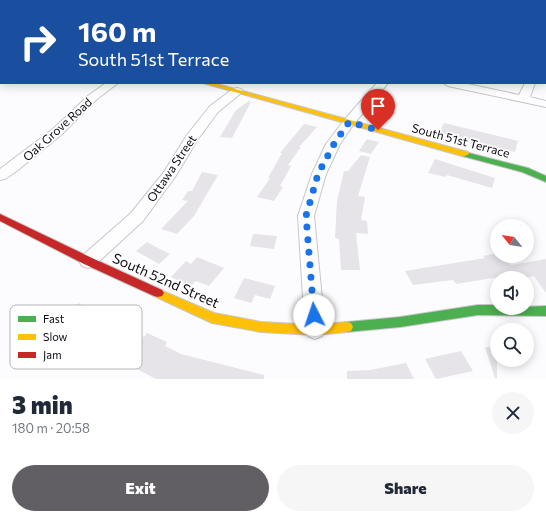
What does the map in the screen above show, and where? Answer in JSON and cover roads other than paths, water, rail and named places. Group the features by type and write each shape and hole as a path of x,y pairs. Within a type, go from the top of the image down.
{"street":[{"name":"Oak Grove Road","path":"0,176 57,132 93,97 112,84"},
{"name":"South 51st Terrace","path":"210,84 526,170 546,179"},
{"path":"315,330 306,216 318,174 334,144 349,122 382,84"},
{"path":"453,84 546,104"},
{"path":"523,99 530,84"},
{"name":"Ottawa Street","path":"88,261 137,217 170,174 192,138 214,109 237,91"},
{"name":"South 52nd Street","path":"0,217 88,261 212,318 261,327 315,330 400,322 478,310 546,311"}]}
